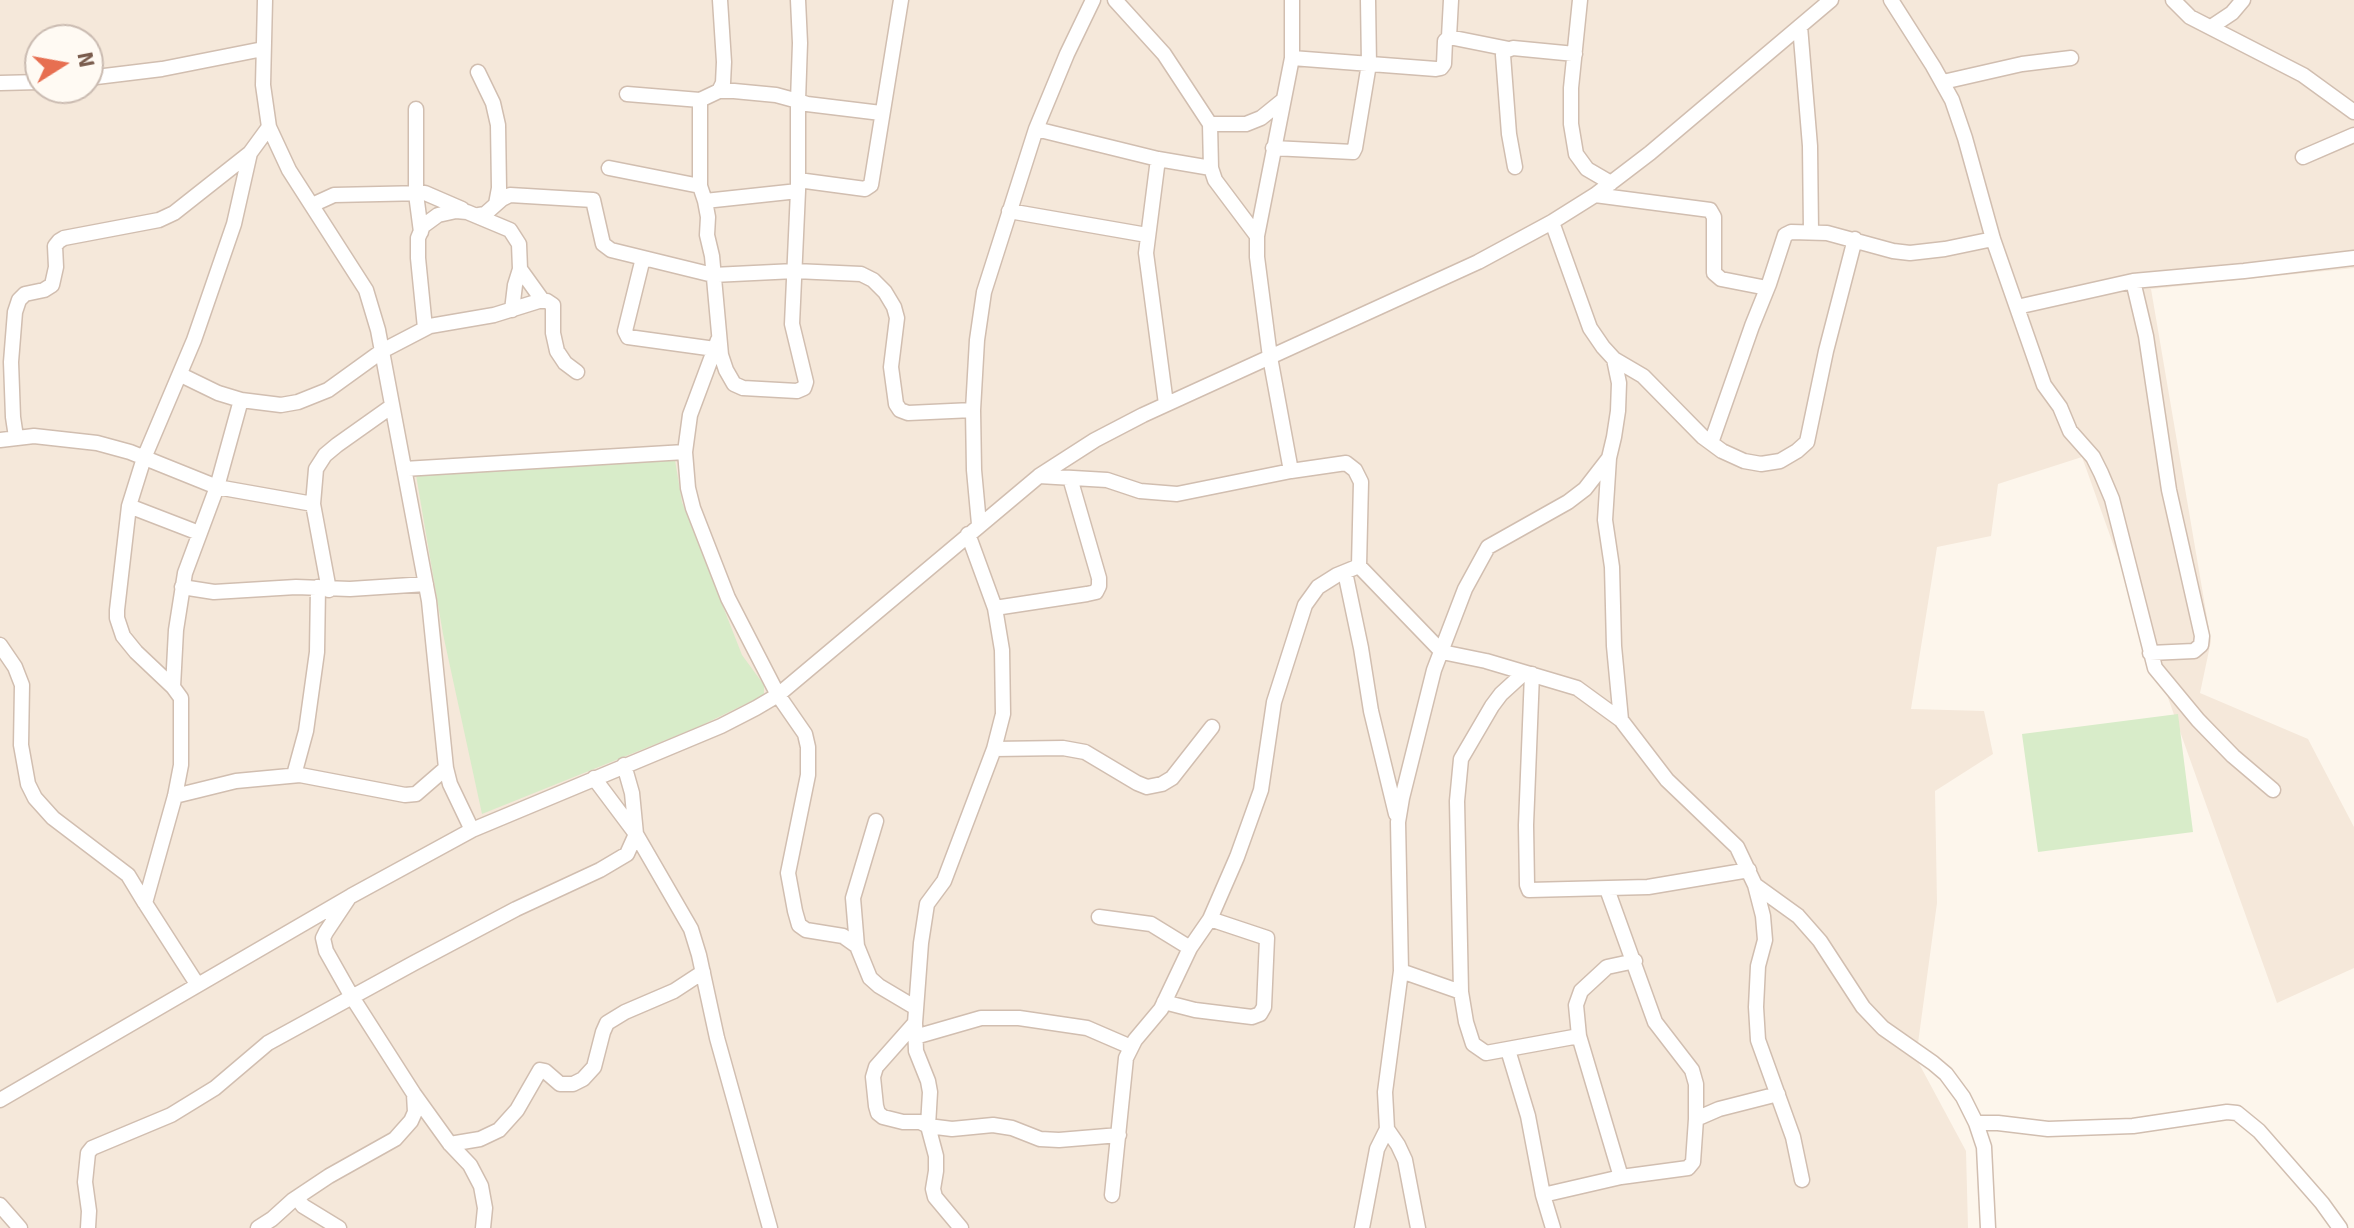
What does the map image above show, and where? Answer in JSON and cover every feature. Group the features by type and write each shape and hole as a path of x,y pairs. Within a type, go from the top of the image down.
{"street":[{"path":"265,0 263,85 269,127 282,157 366,290 382,351 426,584 446,768 450,784 472,830"},
{"path":"719,91 723,83 724,62 720,0"},
{"path":"700,100 703,193 717,343 734,384 743,388 797,391 804,388 805,375 792,324 798,185 800,43 797,0"},
{"path":"609,168 703,193 798,185 869,188 901,0"},
{"path":"961,1228 935,1197 933,1189 936,1156 928,1126 930,1092 916,1051 915,1023 927,904 944,881 994,749 1003,714 1002,650 995,608 973,529 973,410 980,313 1036,129 1093,0"},
{"path":"1115,0 1164,54 1210,124 1211,168 1223,192 1257,236"},
{"path":"1291,471 1270,357 1257,236 1292,58 1292,0"},
{"path":"1273,148 1353,152 1369,64 1368,0"},
{"path":"1449,37 1451,0"},
{"path":"1580,0 1571,88 1571,124 1576,154 1587,169 1611,183"},
{"path":"0,1100 197,984 472,830 739,718 778,695 1039,476 1095,440 1166,404 1478,262 1552,222 1611,183 1831,0"},
{"path":"1891,0 1943,82 1959,119 1993,239 2044,385 2060,407 2070,431 2093,457 2112,499 2150,653 2160,675 2233,756 2273,790"},
{"path":"2173,0 2190,17 2303,75 2354,112"},
{"path":"2211,27 2232,13 2243,0"},
{"path":"1800,26 1810,146 1811,231"},
{"path":"1292,58 1441,68 1445,41 1454,36 1509,49 1575,54"},
{"path":"104,76 162,69 263,49"},
{"path":"1509,49 1503,60 1515,167"},
{"path":"1943,82 2022,64 2071,58"},
{"path":"478,72 493,103 498,125 499,188 496,204"},
{"path":"0,83 24,82"},
{"path":"627,94 700,100 719,91 755,93 807,104 881,113"},
{"path":"1210,124 1246,124 1261,118 1284,99"},
{"path":"416,109 416,194 421,232"},
{"path":"16,437 5,362 19,300 25,294 52,285 56,267 55,246 59,241 159,220 174,213 250,153 269,127"},
{"path":"1036,129 1158,159 1211,168"},
{"path":"2303,157 2354,135"},
{"path":"145,903 181,765 182,705 173,687 123,636 117,618 129,506 144,458 181,375 234,224 250,153"},
{"path":"1158,159 1146,253 1166,404"},
{"path":"312,205 334,195 425,193 510,230 519,244 520,269 512,310"},
{"path":"425,328 418,258 418,238 423,226 438,215 456,211 485,214 510,195 593,200 606,248 713,275 795,271 861,274 873,280 885,292 897,318 891,367 896,404 900,410 908,413 973,410"},
{"path":"1595,195 1710,210 1714,217 1714,273 1721,279 1767,288"},
{"path":"1009,211 1147,235"},
{"path":"1552,222 1590,328 1614,359 1643,376 1722,451 1744,461 1761,464 1780,461 1807,442 1826,351 1855,239"},
{"path":"1711,443 1785,235 1811,231 1839,235 1910,253 1993,239"},
{"path":"643,258 625,331 628,337 717,343"},
{"path":"2017,307 2133,281 2354,258"},
{"path":"520,269 543,301 553,305 553,333 557,351 565,363 577,372"},
{"path":"2133,281 2146,336 2169,490 2202,636 2201,645 2194,651 2150,653"},
{"path":"181,375 241,400 281,405 311,398 328,390 382,351 425,328 494,315 543,301"},
{"path":"717,343 693,403 685,452 688,488 728,598 778,695 805,734 808,775 788,873 799,925 806,930 843,936 857,946"},
{"path":"1614,359 1619,383 1618,411 1609,458 1605,520 1612,567 1614,646 1621,720"},
{"path":"173,687 182,587 217,487 241,400"},
{"path":"294,775 306,731 324,588 313,504 316,469 325,455 392,406"},
{"path":"0,440 16,437 82,440 130,452 217,487 313,504"},
{"path":"404,469 685,452"},
{"path":"1362,1228 1377,1149 1387,1129 1385,1092 1401,971 1398,822 1434,670 1465,589 1488,547 1568,502 1585,489 1609,458"},
{"path":"1039,476 1107,480 1140,491 1177,494 1346,463 1355,470 1361,482 1352,569 1361,648 1371,711 1398,822"},
{"path":"995,608 1096,592 1099,578 1070,478"},
{"path":"129,506 199,533"},
{"path":"1352,569 1442,652 1577,688 1621,720 1667,780 1737,847 1755,885 1763,916 1765,940 1758,966 1756,1007 1758,1040 1793,1137 1802,1180"},
{"path":"1112,1195 1126,1058 1135,1040 1161,1009 1190,948 1210,919 1237,857 1261,790 1274,702 1305,605 1318,587 1352,569"},
{"path":"182,587 214,592 426,584"},
{"path":"0,645 15,667 22,685 21,745 28,784 35,798 53,818 128,875 197,984"},
{"path":"1528,673 1527,885 1533,891 1648,887 1749,870"},
{"path":"1528,673 1492,706 1461,759 1457,801 1461,992 1473,1044 1486,1053 1579,1036"},
{"path":"994,749 1063,748 1085,752 1147,787 1172,778 1212,727"},
{"path":"88,1228 85,1182 88,1153 92,1148 171,1115 215,1088 268,1043 516,909 627,854 636,834 632,793 624,765"},
{"path":"175,796 236,781 294,775 405,795 416,794 446,768"},
{"path":"594,778 636,834 691,929 717,1038 770,1228"},
{"path":"876,821 853,898 857,946 870,978 915,1023"},
{"path":"1755,885 1798,916 1820,941 1863,1007 1883,1028 1920,1052 1946,1074 1963,1097 1984,1147 1988,1228"},
{"path":"1543,1195 1621,1177 1691,1167 1693,1162 1696,1084 1692,1070 1655,1022 1607,889"},
{"path":"351,896 323,938 326,951 414,1094 450,1144 470,1165 481,1186 485,1208 483,1228"},
{"path":"1099,917 1151,924 1190,948"},
{"path":"1164,1002 1195,1010 1252,1017 1260,1014 1264,1007 1267,938 1210,919"},
{"path":"1621,1177 1579,1036 1576,1005 1581,991 1607,967 1635,961"},
{"path":"1401,971 1461,992"},
{"path":"450,1144 480,1139 499,1130 517,1110 540,1070 560,1084 573,1084 583,1079 594,1067 607,1023 674,991 703,972"},
{"path":"1119,1135 1040,1139 1012,1128 993,1125 952,1129 920,1122 903,1122 878,1113 873,1077 876,1067 915,1023 1019,1018 1087,1028 1131,1047"},
{"path":"1508,1050 1528,1116 1543,1195 1553,1228"},
{"path":"258,1228 329,1176 395,1139 415,1112 414,1094"},
{"path":"1696,1119 1719,1109 1778,1094"},
{"path":"1976,1123 2048,1129 2119,1126 2237,1113 2259,1131 2340,1228"},
{"path":"1387,1129 1405,1160 1418,1228"},
{"path":"297,1198 303,1206 339,1228"},
{"path":"0,1205 20,1228"},
{"path":"282,1209 283,1228"}],"shaded area":[{"path":"0,0 2354,0 2354,268 2151,289 2211,641 2200,693 2308,739 2354,827 2354,968 2277,1003 2082,457 1998,484 1991,536 1937,547 1911,709 1984,711 1993,754 1935,791 1937,903 1916,1058 1966,1151 1968,1228 0,1228"}],"green space":[{"path":"675,460 682,502 742,655 764,685 764,695 698,727 482,814 443,634 416,475"},
{"path":"2178,714 2193,832 2038,852 2022,734"}]}
